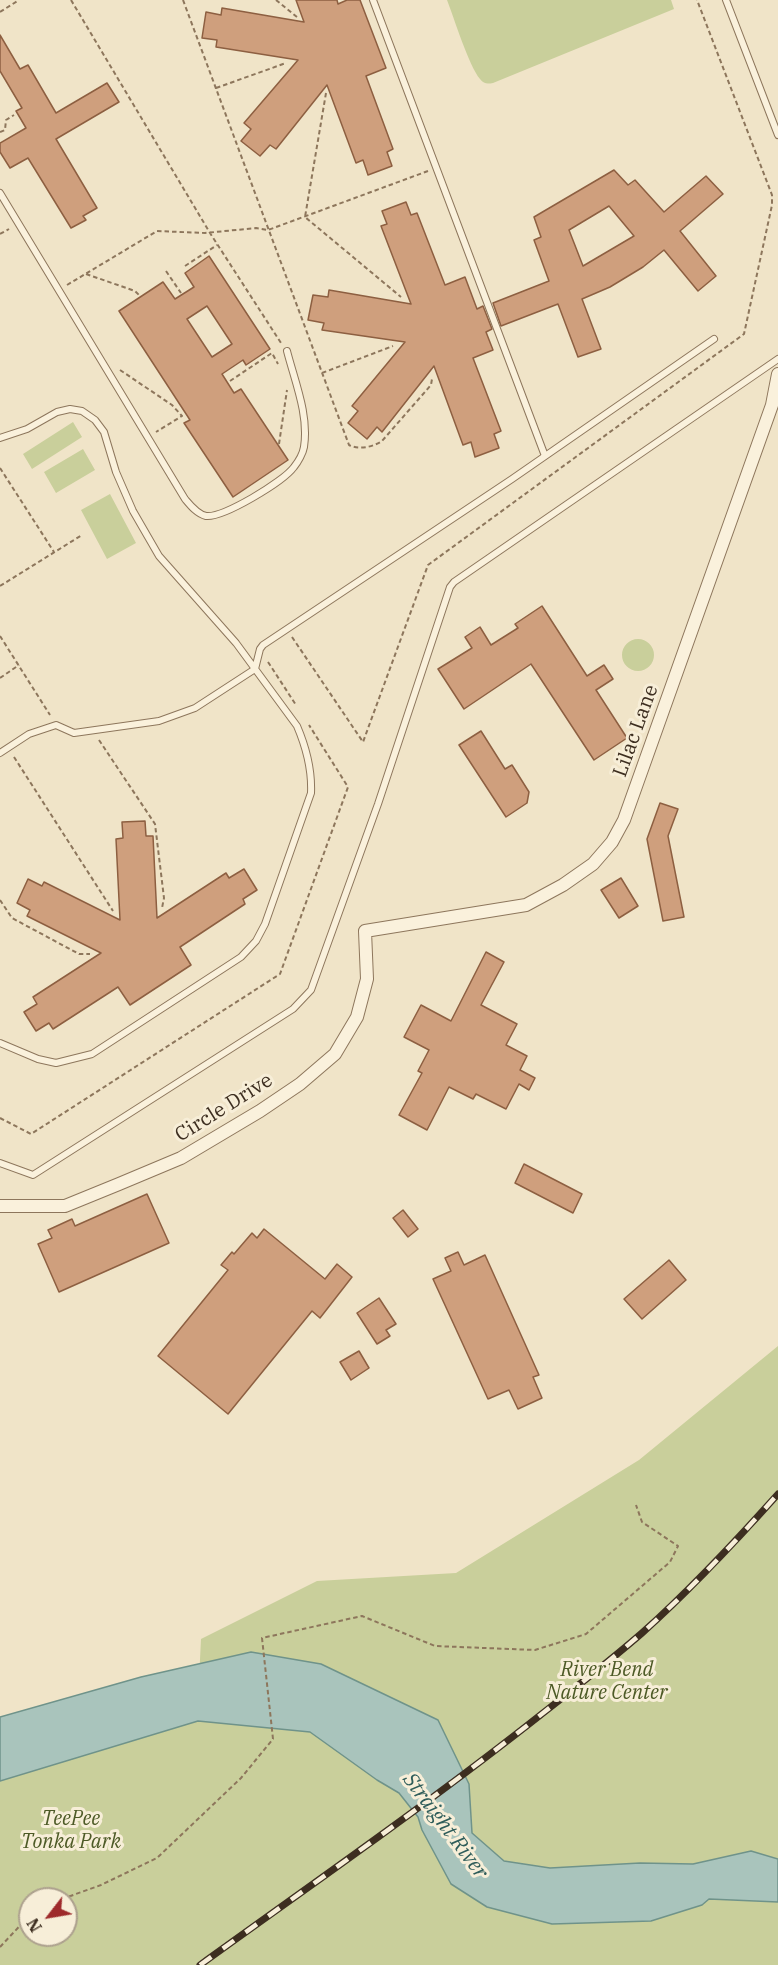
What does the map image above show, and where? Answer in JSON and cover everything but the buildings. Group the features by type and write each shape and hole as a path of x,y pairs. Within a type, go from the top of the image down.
{"street":[{"name":"Lilac Lane","path":"365,931 526,905 563,885 593,864 612,842 624,820 641,776 772,405 778,374"},
{"name":"Circle Drive","path":"0,1206 65,1206 181,1158 300,1084 335,1054 357,1017 367,979 365,931"}],"lane":[{"path":"373,0 545,456"},
{"path":"726,0 778,135"},
{"path":"0,193 185,499 193,509 205,516 222,515 259,494 293,469 304,449 305,419 287,351"},
{"path":"0,753 29,734 56,725 74,733 159,721 195,708 255,669 260,649 287,629 545,456 714,339"},
{"path":"0,1163 33,1175 293,1009 302,1001 311,990 378,804 450,587 454,582 778,358"},
{"path":"0,438 27,429 57,412 69,409 82,411 95,420 104,432 116,472 145,533 175,575 236,644 297,726 303,740 312,781 311,793 265,924 256,941 241,957 92,1054 56,1063 38,1059 0,1043"}],"path":[{"path":"0,12 19,0"},
{"path":"71,0 217,245 287,351"},
{"path":"183,0 349,445 353,447 372,446 381,441 431,385 432,379"},
{"path":"276,0 297,17"},
{"path":"287,629 363,742 428,565 744,334 772,205 772,195 697,0"},
{"path":"216,88 286,63"},
{"path":"305,217 326,93"},
{"path":"0,132 5,130 6,120 14,115"},
{"path":"59,290 157,231 210,233 256,228 268,230 436,168"},
{"path":"305,217 401,297"},
{"path":"185,266 217,245"},
{"path":"166,271 181,293"},
{"path":"86,274 135,291 138,295"},
{"path":"322,373 393,346"},
{"path":"230,381 272,353 283,371"},
{"path":"100,357 172,405 182,416 148,438"},
{"path":"279,444 287,390"},
{"path":"0,468 54,552"},
{"path":"0,586 82,535"},
{"path":"0,636 56,725"},
{"path":"260,649 298,708"},
{"path":"0,678 19,665"},
{"path":"0,1118 31,1134 280,974 348,787 304,718"},
{"path":"93,730 155,824 164,898 162,908"},
{"path":"8,748 113,911"},
{"path":"0,900 12,918 79,954 90,954"},
{"path":"78,1893 157,1858 241,1778 273,1739 262,1638 362,1616 435,1646 535,1650 586,1634 670,1562 678,1546 642,1522 636,1505"},
{"path":"0,1947 18,1928"}],"green space":[{"path":"447,0 671,0 674,9 493,83 487,83 480,79 471,64"},
{"path":"73,422 82,437 32,469 23,454"},
{"path":"83,449 95,470 56,493 44,472"},
{"path":"110,494 136,543 107,559 81,510"},
{"path":"638,639 649,644 654,655 649,666 638,671 627,666 622,655 627,644"},
{"name":"River Bend Nature Center","path":"778,1346 778,1859 751,1851 693,1864 640,1863 550,1868 504,1861 472,1833 469,1785 422,1830 604,1922 651,1921 708,1899 778,1902 778,1965 0,1965 0,1781 197,1721 201,1639 317,1581 456,1573 639,1460"}],"water":[{"name":"Straight River","path":"251,1652 321,1664 438,1720 469,1784 472,1833 504,1861 550,1868 640,1863 693,1864 751,1851 778,1859 778,1902 709,1899 702,1905 651,1921 552,1924 487,1907 451,1884 422,1830 418,1817 399,1793 310,1732 198,1721 0,1781 0,1717 141,1677"}],"railway":[{"path":"200,1965 459,1778 605,1664 677,1600 778,1494"}],"park label":[{"name":"TeePee Tonka Park","path":"71,1830"}]}
